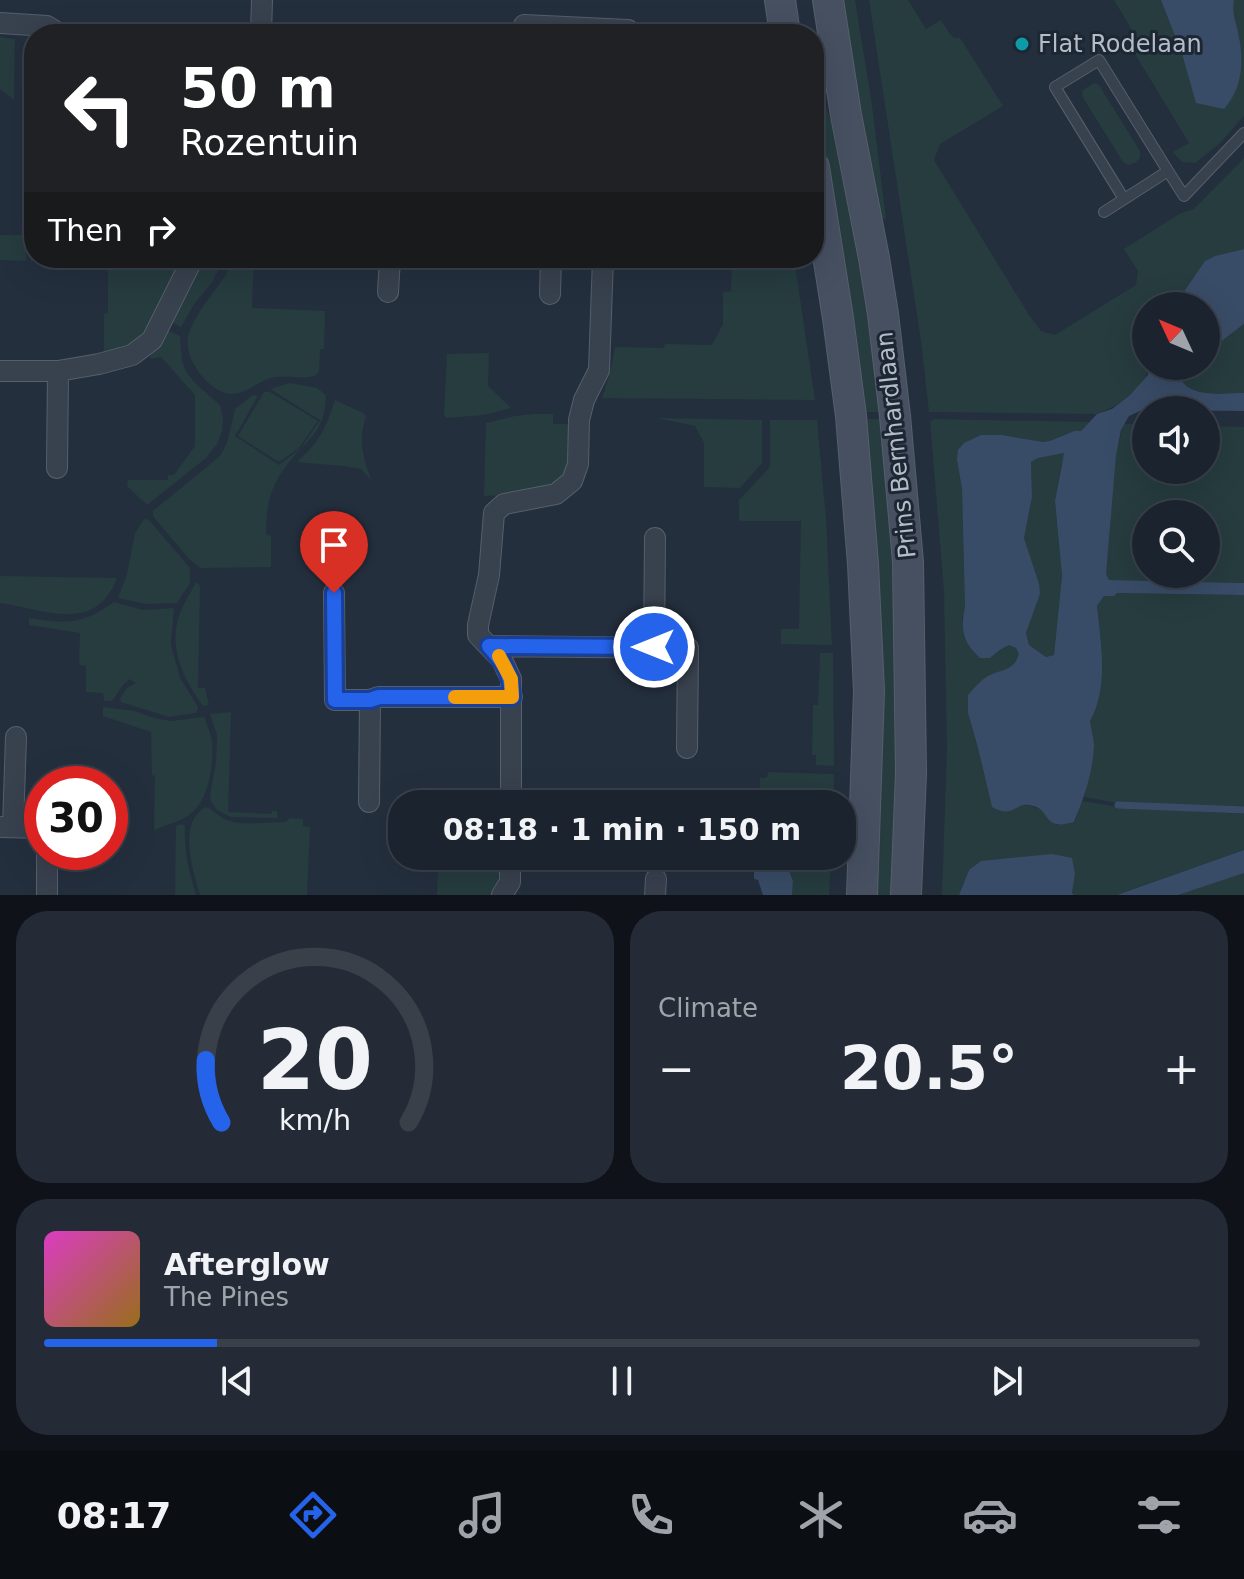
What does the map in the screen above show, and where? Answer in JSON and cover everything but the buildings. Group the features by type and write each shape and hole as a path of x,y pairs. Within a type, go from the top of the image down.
{"main road":[{"path":"780,0 784,24"},
{"name":"Prins Bernhardlaan","path":"828,0 883,314 908,562 911,773 906,895"},
{"name":"Prins Bernhardlaan","path":"824,230 851,416 863,564 869,691 862,895"}],"street":[{"path":"261,24 262,0"},
{"path":"0,23 24,25"},
{"path":"0,371 58,371 132,355 152,340 188,268"},
{"path":"388,292 389,268"},
{"path":"550,294 551,268"},
{"path":"511,790 511,679 502,660 478,635 489,575 494,513 504,504 556,494 572,481 578,464 579,420 584,400 599,370 603,268"},
{"path":"57,468 58,371"},
{"path":"654,647 655,538"},
{"path":"334,593 335,700 512,697"},
{"path":"489,646 688,648 687,748"},
{"path":"369,802 370,700"},
{"path":"7,827 16,737"},
{"path":"47,870 47,895"},
{"path":"502,895 510,882 510,870"}],"lane":[{"path":"1124,199 1055,87 1099,60 1184,196 1244,133"},
{"path":"1104,212 1168,171"}],"green space":[{"path":"839,0 855,0 886,219 881,218"},
{"path":"869,0 908,0 926,29 941,20 954,38 960,38 1003,106 940,144 934,160 1041,331 1055,335 1136,285 1138,271 1124,249 1179,214 1194,209 1244,158 1244,249 1205,261 1184,292 1132,292 1132,380 1144,380 1113,407 1097,414 929,412"},
{"path":"1114,0 1161,0 1183,57 1240,40 1232,10 1234,0 1244,0 1244,116 1220,143 1195,163 1182,162 1173,152 1189,143 1127,41 1135,35"},
{"path":"0,37 15,39 14,100 0,89"},
{"path":"1094,83 1099,85 1140,151 1140,158 1135,163 1128,165 1123,162 1082,96 1083,90"},
{"path":"824,101 847,180 881,412 864,412 855,326 824,156"},
{"path":"0,235 24,235 24,261 0,260"},
{"path":"108,268 177,268 139,343 104,355 104,314 108,313"},
{"path":"197,268 220,268 181,327 172,322"},
{"path":"229,268 254,268 252,308 325,311 324,349 320,349 319,372 315,376 271,378 230,394 205,379 192,361 189,333"},
{"path":"732,268 795,268 815,400 602,398 615,347 712,345 723,324 723,292 731,291"},
{"path":"1244,324 1244,393 1197,391 1182,380 1220,380 1220,342"},
{"path":"167,330 180,336 182,361 187,373 220,405 222,431 206,458 147,505 127,486 128,480 168,480 168,475 174,475 195,446 195,395 161,357 150,359"},
{"path":"489,353 488,386 511,408 484,415 446,418 447,354"},
{"path":"290,383 317,388 326,395 325,409 318,429 284,469 272,492 266,534 271,536 271,567 200,568 153,516 153,511 220,456 227,443 235,409 253,395 258,396 235,436 279,465 301,448 320,420 270,389"},
{"path":"264,392 270,392 318,421 299,448 279,462 238,436"},
{"path":"335,400 366,417 362,448 371,480 361,469 297,462 321,434"},
{"path":"534,414 553,414 553,424 573,424 572,460 563,481 524,494 484,496 486,423"},
{"path":"657,418 762,420 762,463 740,488 704,487 704,443 695,426"},
{"path":"865,419 881,419 897,616 898,748 893,895 876,895 881,750"},
{"path":"934,419 1089,422 1081,431 1043,442 981,435 957,460 962,489 965,607 962,621 990,658 1009,645 1020,654 1010,669 991,674 968,695 968,713 992,807 1028,805 1040,809 1056,825 1075,822 1082,801 1118,807 1244,814 1244,850 1117,895 1072,894 1075,874 969,870 959,895 942,895 947,747 944,591 930,422"},
{"path":"770,420 817,420 832,645 781,644 781,629 799,629 801,521 739,521 739,500 770,467"},
{"path":"1123,424 1132,424 1132,484 1220,484 1220,426 1244,427 1244,583 1220,582 1220,500 1132,500 1132,581 1109,580 1105,574 1116,456"},
{"path":"1065,452 1055,502 1062,576 1054,655 1046,657 1029,645 1026,633 1040,594 1024,538 1032,497 1031,462"},
{"path":"144,519 149,520 190,568 190,583 177,603 146,604 118,598 127,574 135,533"},
{"path":"0,576 117,578 108,596 96,607 82,613 67,614 0,603"},
{"path":"196,582 200,586 198,688 205,688 209,705 203,706 182,670 175,639 179,617"},
{"path":"1117,593 1244,595 1244,808 1118,803 1084,797 1094,742 1090,721 1102,679 1097,606 1104,596"},
{"path":"114,602 143,610 174,608 171,645 180,678 198,707 196,713 169,717 121,702 127,688 136,683 130,679 112,701 104,701 103,693 86,692 86,666 79,665 80,633 29,625 29,618 64,622 83,619"},
{"path":"820,653 833,653 834,766 816,765 816,755 812,755 813,705 818,705"},
{"path":"103,707 135,711 171,721 204,717 212,742 211,771 202,800 190,814 154,830 155,776 152,775 151,732 103,716"},
{"path":"231,712 228,812 271,814 277,811 277,818 231,817 217,810 211,802 217,735 210,714"},
{"path":"768,772 834,774 833,790 760,790 760,778 767,778"},
{"path":"205,807 224,819 240,823 303,819 303,826 310,827 307,895 200,895 191,861 189,836 196,815"},
{"path":"182,824 196,895 175,895 176,826"},
{"path":"438,870 499,870 498,883 491,895 437,895"},
{"path":"786,870 830,870 829,895 792,895 793,881"},
{"path":"1244,873 1244,895 1178,895"}],"water":[{"path":"1161,0 1234,0 1241,66 1235,93 1224,109 1196,103 1183,57"},
{"path":"1244,249 1244,324 1220,342 1220,292 1184,292 1205,261"},
{"path":"1144,380 1182,380 1190,388 1207,393 1244,393 1244,411 1220,411 1220,396 1132,396 1132,415 1121,430 1116,456 1106,574 1109,580 1132,581 1132,588 1220,588 1220,582 1244,583 1244,595 1117,593 1104,596 1097,606 1102,679 1090,721 1094,743 1087,785 1074,822 1056,824 1041,810 1029,805 1009,811 992,807 968,713 968,695 988,676 1010,667 1019,654 1016,648 1009,645 990,658 980,658 964,635 962,489 958,450 964,443 981,435 1050,441 1081,431 1097,414 1112,409","holes":["1064,453 1055,501 1062,576 1054,655 1046,657 1029,645 1026,633 1040,594 1024,538 1032,497 1031,462"]},
{"path":"1244,850 1244,873 1178,895 1117,895"},
{"path":"1052,854 1072,858 1074,895 959,895 969,870 981,861"},
{"path":"754,870 789,870 793,881 792,895 763,895 758,880 754,879"}],"waterway":[{"path":"1118,805 1244,810"}],"slow traffic":[{"path":"455,697 512,697 511,679 499,656"}],"place":[{"name":"Flat Rodelaan","path":"1022,44"}],"route":[{"path":"334,593 335,700 512,697 511,679 502,660 489,646 654,647"}]}
